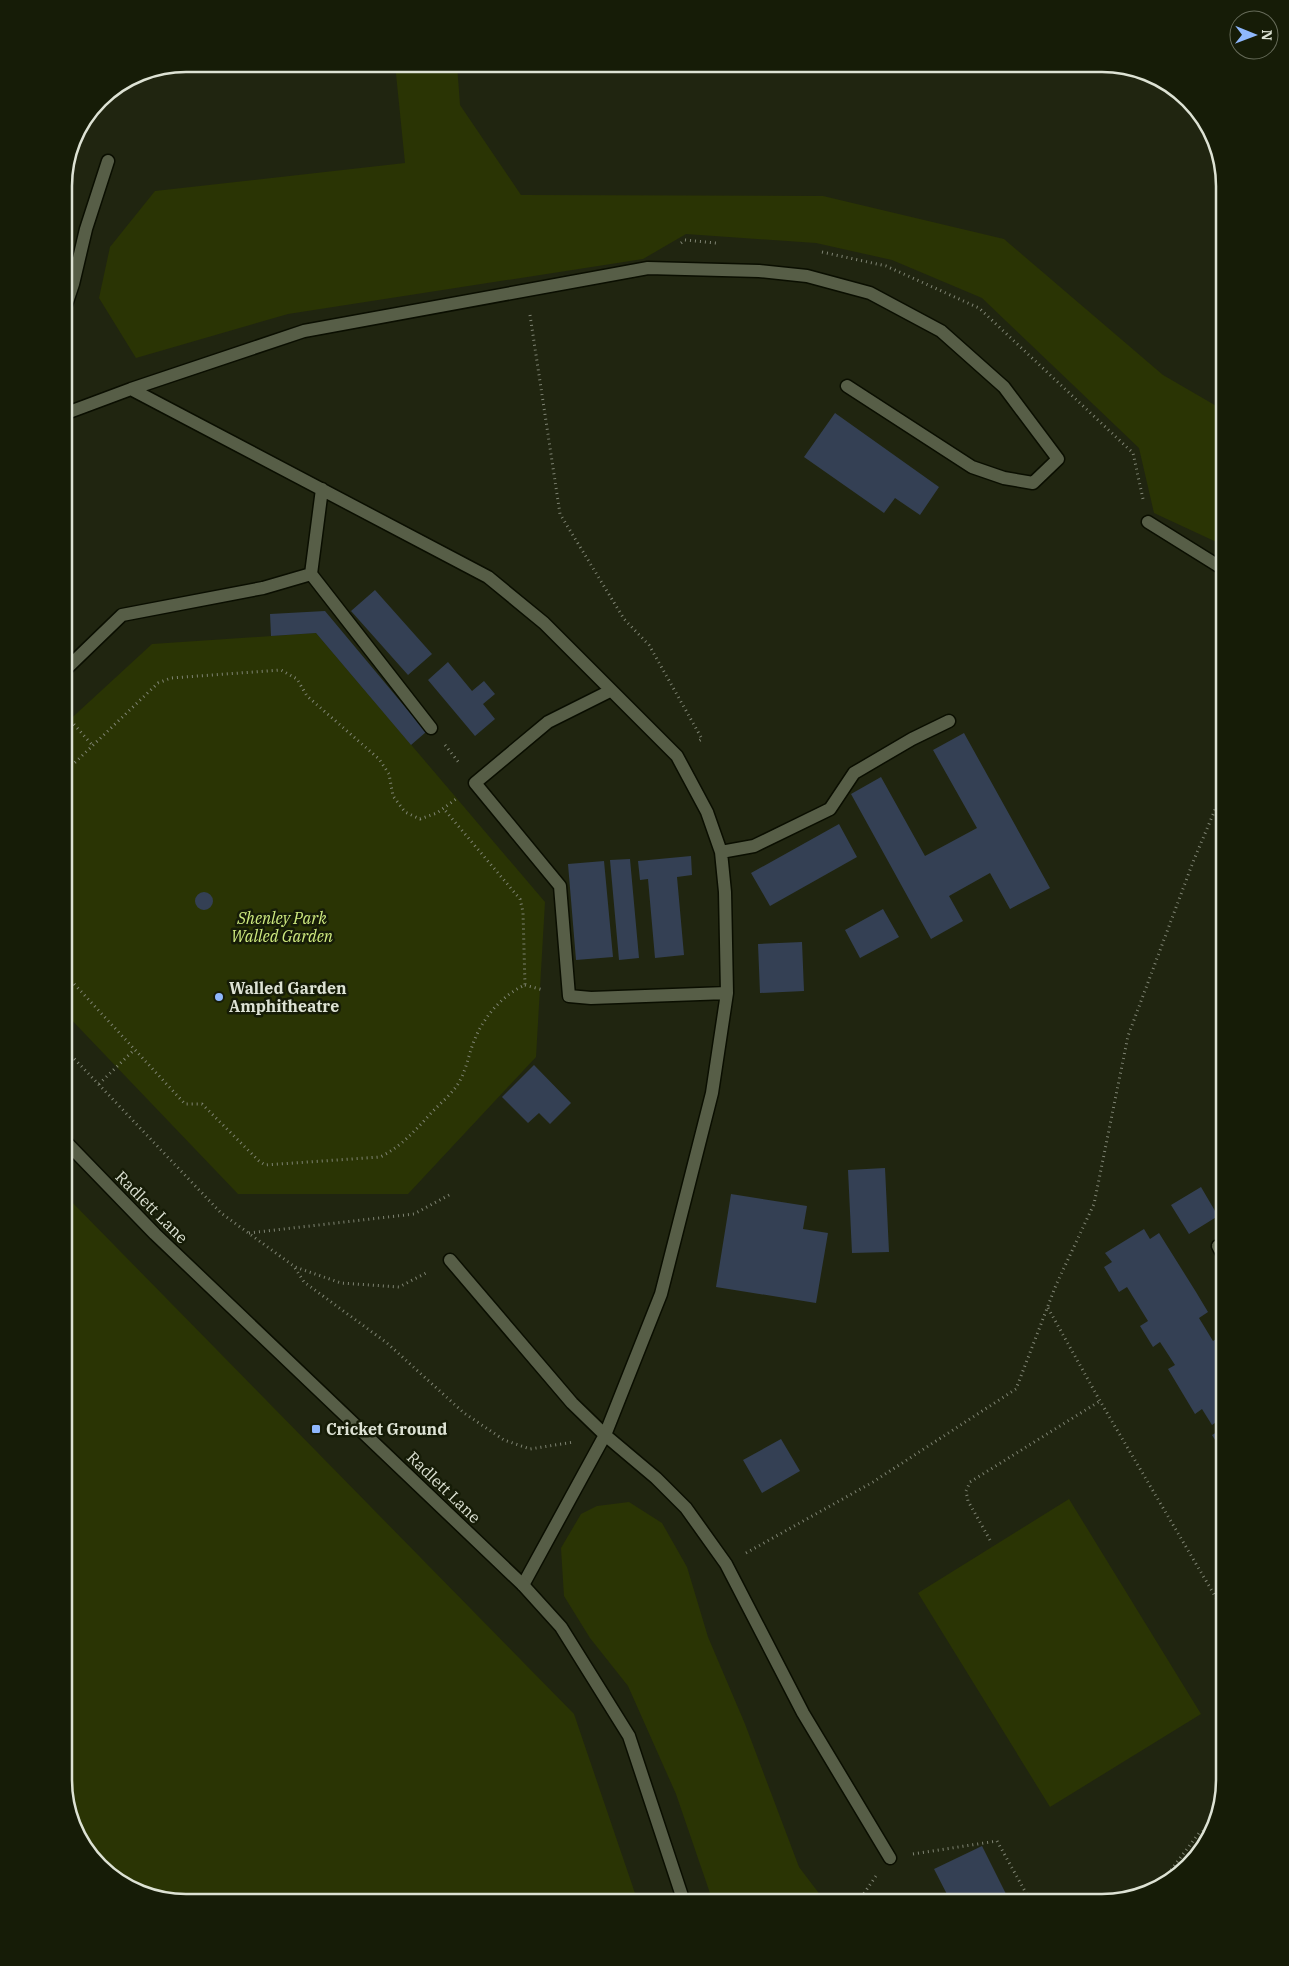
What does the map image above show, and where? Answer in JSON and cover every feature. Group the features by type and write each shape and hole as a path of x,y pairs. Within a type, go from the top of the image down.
{"street":[{"path":"73,265 108,161"},
{"path":"73,411 131,389 304,331 648,268 759,271 807,276 870,293 941,331 1004,387 1058,459 1033,483 1004,478 972,467 847,386"},
{"path":"131,389 488,577 544,623 677,756 707,812 721,852 725,892 726,994 712,1093 660,1294 605,1436 523,1585"},
{"path":"322,489 311,574 432,728"},
{"path":"1148,522 1216,564"},
{"path":"73,663 122,616 263,588 311,574"},
{"path":"610,691 548,722 475,783 560,886 569,996 592,998 726,994"},
{"path":"721,852 754,846 830,809 854,774 912,739 949,721"},
{"name":"Radlett Lane","path":"72,1149 155,1234 523,1585 561,1627 629,1736 681,1894"},
{"path":"450,1260 572,1403 605,1436 656,1478 686,1508 726,1564 803,1714 890,1858"}],"path":[{"path":"527,290 560,514 624,619 649,645 702,739 677,756"},
{"path":"73,765 158,683 171,678 281,670 297,679 307,696 379,759 389,774 394,796 405,812 420,819 437,813 456,799"},
{"path":"73,723 93,746"},
{"path":"432,728 475,783"},
{"path":"726,1564 873,1482 1016,1388 1048,1307 1094,1204 1128,1036 1193,862 1216,807"},
{"path":"72,982 185,1104 202,1104 258,1162 266,1165 380,1157 398,1147 456,1087 468,1063 474,1041 484,1022 501,1000 514,989 524,985 523,912 520,900 444,808"},
{"path":"99,1084 134,1050"},
{"path":"72,1057 221,1213 295,1267 341,1283 399,1287 450,1260"},
{"path":"248,1233 414,1214 451,1194"},
{"path":"295,1267 304,1282 387,1343 464,1413 504,1440 530,1449 605,1436"},
{"path":"1048,1307 1100,1401 1216,1598"},
{"path":"990,1540 968,1501 966,1491 970,1482 1100,1401"},
{"path":"1170,1871 1199,1832 1204,1830"},
{"path":"863,1894 890,1858 997,1841 1026,1894"}],"green space":[{"path":"396,72 458,72 460,105 521,195 823,196 1004,239 1163,375 1216,406 1216,542 1154,513 1139,448 982,298 892,260 816,243 686,234 643,259 288,314 136,358 99,298 110,247 155,191 405,163"},
{"name":"Shenley Park Walled Garden","path":"316,633 545,902 536,1057 408,1194 238,1194 72,1021 73,717 152,644"},
{"path":"72,1203 574,1714 635,1893 179,1893 143,1885 117,1870 106,1860 96,1849 81,1823 76,1809 72,1779"},
{"path":"1069,1499 1201,1714 1050,1807 918,1593"},
{"path":"629,1502 662,1523 687,1567 708,1637 745,1724 799,1867 819,1894 710,1894 676,1794 628,1686 590,1638 564,1596 561,1548 581,1514 597,1506"}],"building":[{"path":"835,413 939,487 920,515 895,498 884,513 804,457"},
{"path":"375,590 432,654 408,675 351,611"},
{"path":"325,611 426,732 411,745 316,633 271,636 270,614"},
{"path":"448,662 472,691 484,681 495,694 483,704 495,719 475,736 428,680"},
{"path":"964,733 1050,888 1010,909 990,873 949,896 963,921 931,939 851,794 881,777 925,856 977,828 933,750"},
{"path":"839,824 857,857 770,906 751,873"},
{"path":"691,856 692,875 677,877 684,955 655,958 648,879 640,880 638,861"},
{"path":"630,859 639,958 619,960 610,860"},
{"path":"604,861 613,957 576,960 568,864"},
{"path":"204,892 210,895 213,901 210,907 204,910 198,907 195,901 198,895"},
{"path":"883,909 899,937 860,958 845,930"},
{"path":"802,942 804,991 760,993 758,944"},
{"path":"534,1065 571,1103 550,1124 539,1113 528,1123 502,1097"},
{"path":"885,1168 889,1252 852,1253 848,1170"},
{"path":"1201,1187 1216,1213 1216,1217 1189,1234 1171,1205"},
{"path":"731,1194 807,1206 803,1229 828,1233 816,1303 716,1287"},
{"path":"1144,1229 1150,1239 1159,1233 1208,1312 1199,1318 1213,1341 1216,1339 1216,1422 1212,1425 1202,1409 1195,1414 1168,1369 1175,1365 1160,1342 1153,1347 1140,1326 1148,1321 1127,1287 1119,1292 1104,1267 1112,1262 1105,1253"},
{"path":"1216,1433 1216,1441 1212,1435"},
{"path":"781,1439 800,1471 762,1493 743,1460"},
{"path":"982,1846 1006,1894 947,1894 934,1869"}],"place":[{"name":"Walled Garden Amphitheatre","path":"219,997"},
{"name":"Cricket Ground","path":"316,1429"}]}
